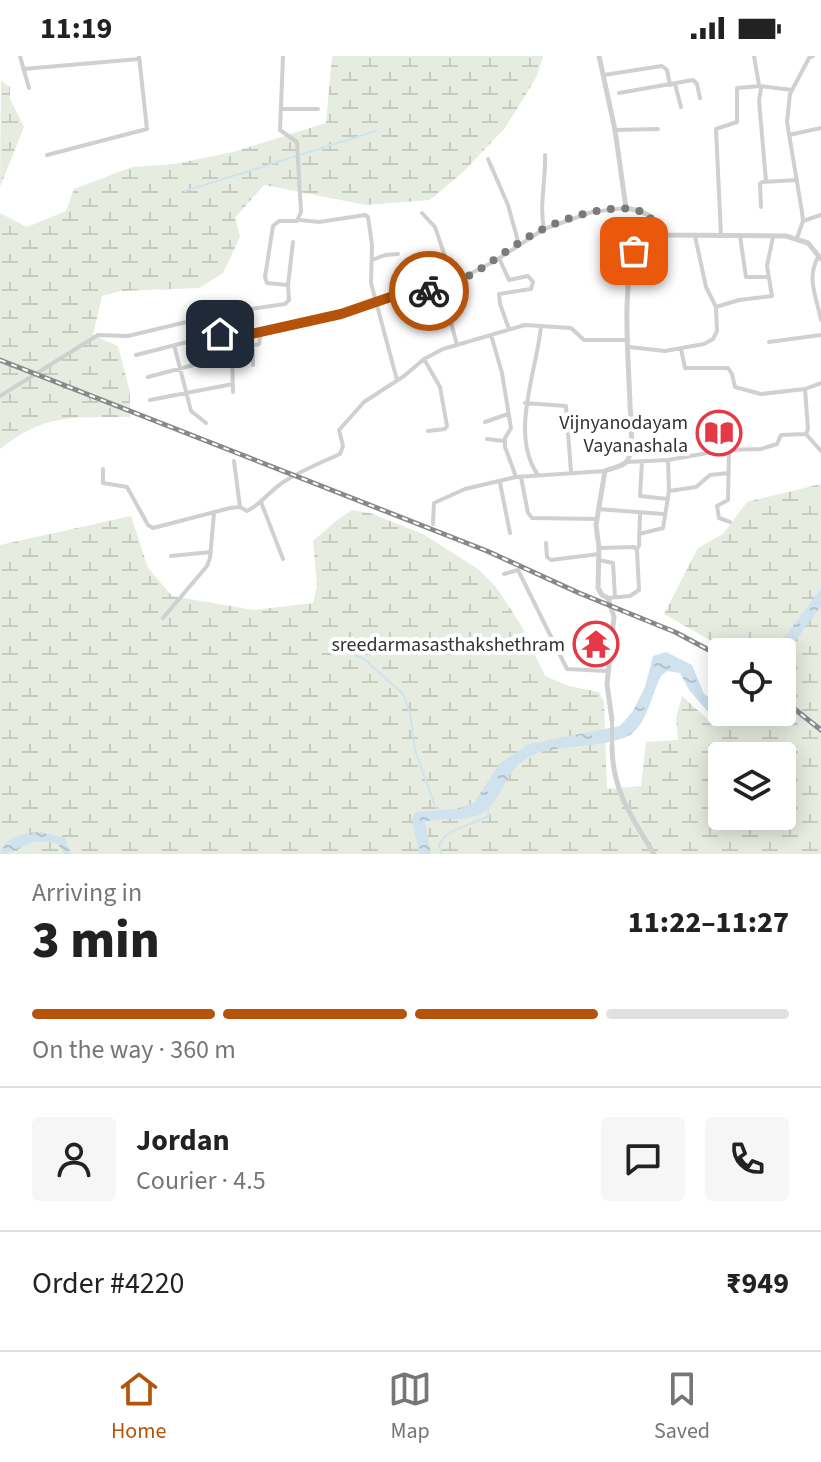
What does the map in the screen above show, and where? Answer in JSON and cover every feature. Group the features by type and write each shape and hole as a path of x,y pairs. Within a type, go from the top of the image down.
{"street":[{"path":"20,56 29,88"},
{"path":"283,56 280,130 294,139 298,147 299,219"},
{"path":"599,56 615,130 626,208"},
{"path":"754,56 760,87 766,181"},
{"path":"797,238 803,221 787,122 792,90 813,56"},
{"path":"23,69 139,58 147,129 47,155"},
{"path":"604,75 662,66 667,70 681,107"},
{"path":"619,93 695,81 700,98"},
{"path":"721,236 715,131 718,127 737,122 737,88 792,90"},
{"path":"281,109 318,109"},
{"path":"789,135 821,128"},
{"path":"615,130 658,129"},
{"path":"544,229 541,216 546,181 545,155"},
{"path":"488,159 508,205 519,245"},
{"path":"761,207 760,184 797,180"},
{"path":"136,355 211,336 238,337 261,332 341,314 402,293 442,288 499,258 544,229 592,212 626,208 650,216 654,232 660,235 773,235 797,238 813,247 820,258 813,266 812,286 821,320"},
{"path":"422,213 434,225 454,283"},
{"path":"288,285 265,282 268,246 276,223 299,219 319,222 367,215 372,245 370,279 397,380"},
{"path":"803,221 821,215"},
{"path":"627,462 631,435 628,299 635,246 654,232"},
{"path":"716,307 739,300 772,296 768,262 773,235"},
{"path":"103,469 103,483 127,487 148,525 153,528 240,507 247,511 281,484 340,454 343,446 339,430 341,424 364,402 424,359 457,345 509,329 541,325 571,328 584,340 665,351 713,339 717,331 716,307 706,287 695,236"},
{"path":"740,236 746,277 770,277"},
{"path":"0,396 98,335 128,336 224,313 285,304 289,300 293,242"},
{"path":"372,260 398,254"},
{"path":"499,258 509,280 528,276 533,282 531,289 499,294 509,329"},
{"path":"442,288 457,345"},
{"path":"224,313 229,335"},
{"path":"538,475 530,458 525,403 536,367 541,325"},
{"path":"233,392 232,351 260,342 261,332"},
{"path":"491,335 502,373 511,428 505,441 528,513 532,518 597,519"},
{"path":"769,342 821,335"},
{"path":"174,345 191,411 206,423"},
{"path":"253,345 253,365"},
{"path":"681,349 685,368 728,368 738,389 761,394 805,389 821,383"},
{"path":"148,377 224,357"},
{"path":"424,359 440,387 447,426 428,431"},
{"path":"150,400 233,384"},
{"path":"805,389 806,434"},
{"path":"525,403 566,406 571,472"},
{"path":"485,422 508,414"},
{"path":"433,524 434,503 465,489 519,477 605,471 627,462 769,447 777,444 781,435 806,434"},
{"path":"806,434 821,451"},
{"path":"487,439 505,441"},
{"path":"729,451 728,500 717,506 719,518 730,522"},
{"path":"639,534 662,530 669,491 668,460"},
{"path":"234,461 240,507"},
{"path":"642,461 640,496 668,499"},
{"path":"605,471 597,519 598,588 602,595 630,596 639,590 637,549 640,514"},
{"path":"669,491 696,487 710,475 729,473"},
{"path":"500,483 510,533"},
{"path":"261,502 283,559"},
{"path":"598,509 663,514"},
{"path":"163,618 207,566 214,513"},
{"path":"546,543 547,557 551,560 637,549"},
{"path":"171,556 211,552"},
{"path":"599,554 613,563 614,617 607,671 613,775 654,854"},
{"path":"504,574 518,570 567,669 607,671"}],"green space":[{"path":"332,56 543,56 536,78 505,128 463,172 430,200 366,205 264,185 235,218 240,237 223,273 199,288 121,291 102,296 93,335 118,346 130,392 130,417 77,418 47,423 0,449 0,213 27,227 66,211 74,189 132,167 174,164 233,152 326,123"},
{"path":"1,81 10,87 10,99 24,127 0,187"},
{"path":"821,484 821,854 0,854 0,545 131,516 148,568 172,596 254,610 313,603 317,586 313,541 352,510 370,513 423,534 478,569 496,587 521,625 545,676 569,686 599,692 604,702 607,789 641,786 646,742 678,740 676,718 682,696 708,719 708,726 796,726 796,638 708,639 664,614 698,548 723,534 747,502"}],"water":[{"path":"821,589 821,606 796,640 784,638"},
{"path":"666,652 692,665 708,697 708,712 689,690 680,673 667,671 661,676 646,713 634,732 616,740 548,750 527,758 512,772 492,804 479,815 425,822 431,854 419,854 412,819 416,812 456,809 474,803 499,764 529,744 620,726 633,711 645,687 653,656"},
{"path":"41,832 65,838 71,854 64,854 58,844 38,842 0,854 10,839"}],"waterway":[{"path":"185,191 376,131"},
{"path":"339,648 364,659 403,694 410,712 415,750 436,809"},
{"path":"442,854 439,845 444,837 489,816 488,806"}],"railway":[{"path":"0,360 487,551 675,632 708,650"},
{"path":"796,710 821,730"}],"way so far":[{"path":"429,291 469,276 544,229 592,212 626,208 650,216 654,232 638,241 634,251"}],"place":[{"name":"Vijnyanodayam Vayanashala","path":"719,433"},
{"name":"sreedarmasasthakshethram","path":"596,644"}],"route":[{"path":"220,334 238,337 341,314 402,293 429,291"}]}
